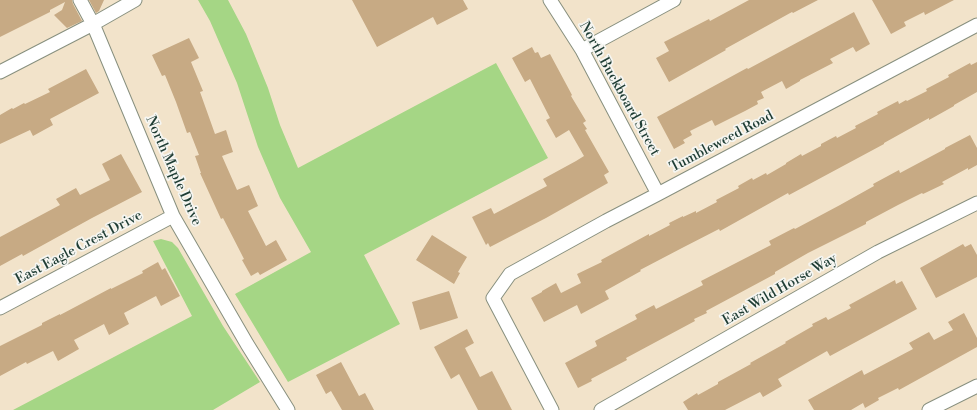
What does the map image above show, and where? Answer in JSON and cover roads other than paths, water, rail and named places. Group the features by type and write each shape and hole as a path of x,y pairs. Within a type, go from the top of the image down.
{"street":[{"name":"North Maple Drive","path":"80,0 93,24 173,216 247,344 288,410"},
{"path":"0,72 93,24 135,0"},
{"name":"North Buckboard Street","path":"550,0 582,50 658,194"},
{"path":"582,50 674,0"},
{"name":"Tumbleweed Road","path":"552,410 493,298 510,274 606,221 977,25"},
{"name":"East Wild Horse Way","path":"601,410 878,252 977,203"},
{"name":"East Eagle Crest Drive","path":"0,308 173,216"},
{"path":"929,410 977,386"}]}
